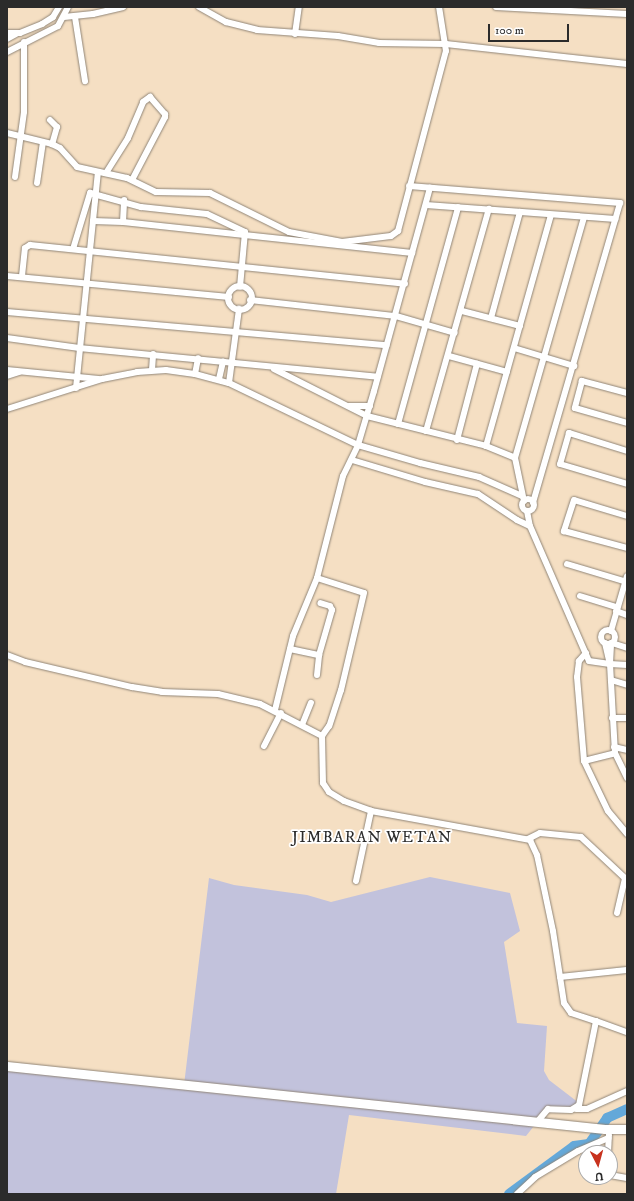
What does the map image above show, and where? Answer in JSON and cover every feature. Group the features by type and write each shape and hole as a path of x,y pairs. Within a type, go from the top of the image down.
{"main road":[{"path":"7,1066 537,1122 607,1132 627,1129"}],"street":[{"path":"7,39 53,17 59,7"},
{"path":"7,52 54,28 64,17 68,7"},
{"path":"64,17 75,17 123,7"},
{"path":"198,7 226,22 249,29 379,43 446,44 627,64"},
{"path":"295,34 299,7"},
{"path":"7,133 22,138 52,144 60,148 76,166 132,180 161,193 210,193 281,229 342,242 395,235 398,231 408,186 438,81 446,44 439,7"},
{"path":"496,7 606,10 627,14"},
{"path":"75,17 85,81"},
{"path":"7,33 20,33"},
{"path":"15,176 22,138 24,42"},
{"path":"106,173 128,138 143,102 150,97 165,114 165,117 132,180"},
{"path":"50,120 57,127 52,144"},
{"path":"37,183 43,142"},
{"path":"76,388 98,172"},
{"path":"408,186 618,202 620,206 532,508 527,511"},
{"path":"264,746 278,711 290,649 317,578 345,471 351,462 358,445 370,406 430,188"},
{"path":"73,249 89,194 95,192 124,200 141,207 207,214 243,229 246,236 240,287"},
{"path":"123,222 124,200"},
{"path":"426,205 615,220"},
{"path":"398,424 458,207"},
{"path":"426,431 462,312 489,209"},
{"path":"491,318 520,212"},
{"path":"486,446 551,215"},
{"path":"584,218 515,458 523,498 523,508 527,511 530,526 591,663 627,665"},
{"path":"93,222 123,222 412,253"},
{"path":"22,276 26,246 73,249 404,284"},
{"path":"7,276 22,276 87,284 229,297"},
{"path":"240,287 249,289 250,300 248,308 239,309 231,307 229,297 231,289 240,287"},
{"path":"250,300 396,316 455,333"},
{"path":"229,383 239,309"},
{"path":"7,312 387,345"},
{"path":"462,312 520,326"},
{"path":"7,338 79,348 198,358 270,367 378,377"},
{"path":"514,348 574,366"},
{"path":"152,370 153,354"},
{"path":"449,356 507,372"},
{"path":"195,374 198,358"},
{"path":"219,379 223,361"},
{"path":"457,440 477,364"},
{"path":"270,367 366,416 457,440 486,446 515,458"},
{"path":"7,370 102,379"},
{"path":"7,409 102,379 152,370 195,374 219,379 229,383 358,445 420,463 479,477 523,498 529,499 533,503"},
{"path":"7,376 21,371"},
{"path":"627,393 582,381 575,408 627,423"},
{"path":"348,406 370,406"},
{"path":"627,451 568,433 560,464 627,484"},
{"path":"351,462 425,482 478,494 530,526"},
{"path":"627,516 574,500 564,531 627,548"},
{"path":"567,564 626,580 611,631"},
{"path":"317,578 364,593 341,690 329,726 322,736 321,776 325,786 344,801 371,811 528,839 540,833 581,837 626,879 617,913"},
{"path":"580,596 617,609 627,615"},
{"path":"317,674 319,654 332,610 330,606 320,603"},
{"path":"611,631 604,631 602,635 610,643 627,648"},
{"path":"611,631 615,636 610,643 612,718 615,750 627,778"},
{"path":"290,649 319,654"},
{"path":"586,653 579,661 577,677 584,761 608,811 627,834"},
{"path":"7,655 25,662 132,687 162,692 224,695 278,711 322,736"},
{"path":"611,680 627,685"},
{"path":"302,725 311,703"},
{"path":"612,718 627,718"},
{"path":"584,761 615,750 627,750"},
{"path":"356,882 371,811"},
{"path":"528,839 537,855 564,1004 568,1011 627,1032"},
{"path":"560,976 627,970"},
{"path":"576,1109 581,1096 596,1021"},
{"path":"537,1122 548,1109 587,1109 627,1092"},
{"path":"607,1132 608,1145"},
{"path":"517,1194 535,1177 607,1132"}],"shaded area":[{"path":"430,877 510,893 520,931 504,942 517,1023 547,1026 544,1071 549,1080 579,1103 576,1109 546,1111 526,1136 349,1115 336,1194 7,1194 7,1066 184,1085 209,878 234,885 307,895 331,902"}],"waterway":[{"path":"509,1194 574,1146 589,1144 607,1118 627,1109"}],"district":[{"name":"JIMBARAN WETAN","path":"372,837"}]}
